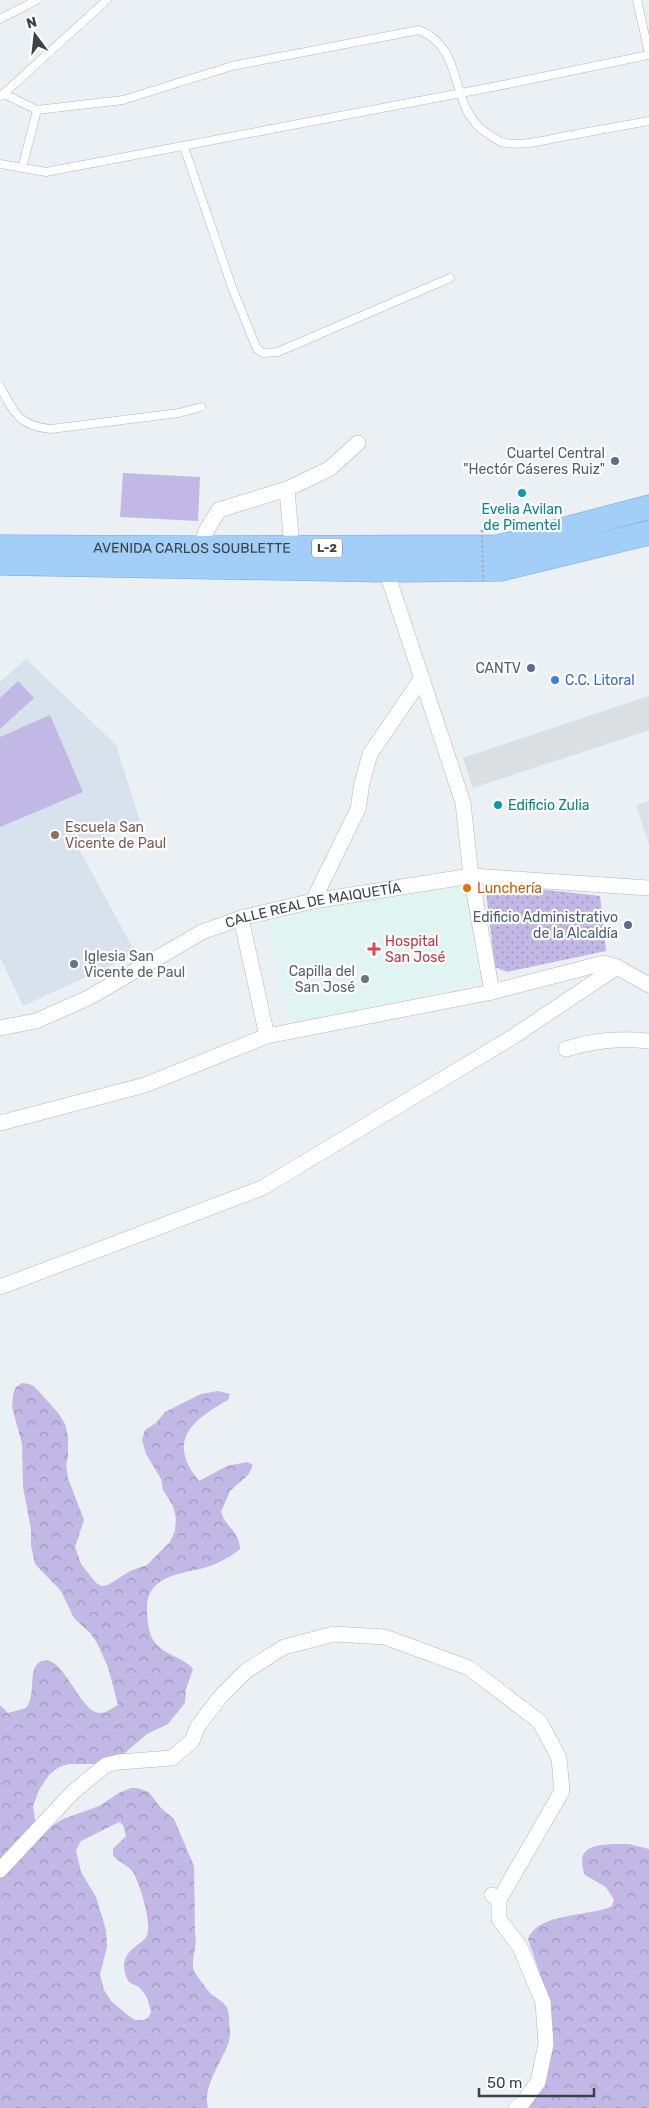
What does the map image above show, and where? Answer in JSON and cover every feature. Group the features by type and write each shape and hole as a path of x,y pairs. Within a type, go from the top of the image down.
{"main road":[{"name":"AVENIDA CARLOS SOUBLETTE","path":"0,547 498,547 649,507"},
{"name":"AVENIDA CARLOS SOUBLETTE","path":"0,563 386,570 500,569 649,533"}],"street":[{"path":"201,548 206,530 219,510 287,489 329,469 358,442"},
{"path":"287,489 292,548"},
{"path":"386,570 463,803 471,876 492,992"},
{"path":"313,901 358,809 362,783 370,754 422,678"},
{"name":"CALLE REAL DE MAIQUETÍA","path":"0,1028 36,1021 88,998 202,932 241,918 313,901 471,876 649,888"},
{"path":"241,918 267,1036"},
{"path":"0,1123 145,1085 267,1036 492,992 604,963 617,967 649,985"},
{"path":"0,1287 262,1188 514,1036 617,967"},
{"path":"566,1049 592,1041 621,1038 649,1041"},
{"path":"0,1870 73,1792 106,1765 119,1762 172,1758 192,1741 198,1726 246,1671 284,1647 334,1634 385,1637 469,1668 540,1722 560,1758 562,1791 496,1898 499,1918 520,1947 543,2002 546,2044 538,2082 521,2105 516,2108"}],"lane":[{"path":"0,19 37,0"},
{"path":"107,0 2,95 37,110 123,100 232,66 419,30 432,36 444,48 466,112 479,128 500,142 522,144 649,121"},
{"path":"0,164 46,172 460,94 649,55 637,0"},
{"path":"22,168 37,110"},
{"path":"184,147 233,290 257,349 263,353 278,352 450,278"},
{"path":"0,386 18,417 34,427 51,429 179,413 201,407"}],"path":[{"path":"482,530 483,581"}],"shaded area":[{"name":"Escuela San Vicente de Paul","path":"26,659 116,745 140,821 79,849 136,954 23,1006 0,957 0,682"},
{"path":"649,696 649,730 473,788 463,758"},
{"path":"649,801 649,845 636,805"},
{"name":"Hospital San José","path":"460,881 472,924 473,944 482,981 291,1025 265,918 365,897"}],"green space":[{"path":"123,473 200,477 198,521 120,517"},
{"path":"18,681 34,698 0,729 0,698"},
{"path":"50,715 83,792 0,827 0,737"},
{"path":"485,883 600,896 606,951 507,972 495,967"},
{"path":"22,1383 34,1386 59,1414 65,1424 68,1436 68,1458 66,1464 68,1478 84,1520 75,1547 81,1564 96,1583 102,1586 108,1585 130,1571 147,1565 170,1542 175,1531 176,1518 173,1506 163,1490 161,1479 146,1454 142,1440 145,1430 156,1423 165,1412 201,1394 218,1391 230,1394 228,1400 204,1415 188,1433 184,1443 189,1467 199,1481 227,1466 247,1462 253,1465 248,1475 230,1491 221,1512 235,1533 240,1549 224,1560 207,1567 167,1578 152,1589 148,1598 148,1623 155,1643 165,1652 188,1664 193,1669 186,1689 185,1703 168,1724 147,1734 120,1757 101,1764 69,1764 59,1767 49,1775 39,1790 33,1806 36,1826 45,1830 63,1819 99,1806 119,1793 131,1788 137,1788 149,1792 160,1807 174,1819 194,1866 196,1943 193,1962 194,1971 210,1993 226,2006 229,2017 229,2039 212,2077 207,2098 208,2108 0,2108 0,1705 8,1713 26,1708 31,1696 36,1665 48,1660 56,1664 92,1710 102,1713 118,1705 108,1667 97,1643 91,1634 74,1618 61,1591 35,1564 23,1487 22,1444 12,1407 16,1387","holes":["119,1822 123,1825 126,1836 113,1849 113,1855 133,1872 142,1894 148,1922 146,1937 131,1950 124,1963 129,1982 139,1987 147,1997 151,2012 148,2018 143,2020 135,2020 130,2017 111,2001 104,1990 100,1974 107,1947 106,1930 96,1897 81,1872 76,1850 81,1841"]},
{"path":"629,1844 649,1849 649,2108 519,2108 540,2078 545,1989 528,1939 534,1930 542,1924 566,1916 612,1906 614,1900 606,1887 585,1875 582,1859 584,1854 593,1847"}],"place":[{"name":"Cuartel Central \"Hectór Cáseres Ruiz\"","path":"615,461"},
{"name":"Evelia Avilan de Pimentel","path":"522,493"},
{"name":"CANTV","path":"531,668"},
{"name":"C.C. Litoral","path":"555,680"},
{"name":"Edificio Zulia","path":"498,805"},
{"name":"Escuela San Vicente de Paul","path":"55,835"},
{"name":"Lunchería","path":"467,888"},
{"name":"Edificio Administrativo de la Alcaldía","path":"628,925"},
{"name":"Hospital San José","path":"374,949"},
{"name":"Iglesia San Vicente de Paul","path":"74,964"},
{"name":"Capilla del San José","path":"365,979"}]}
